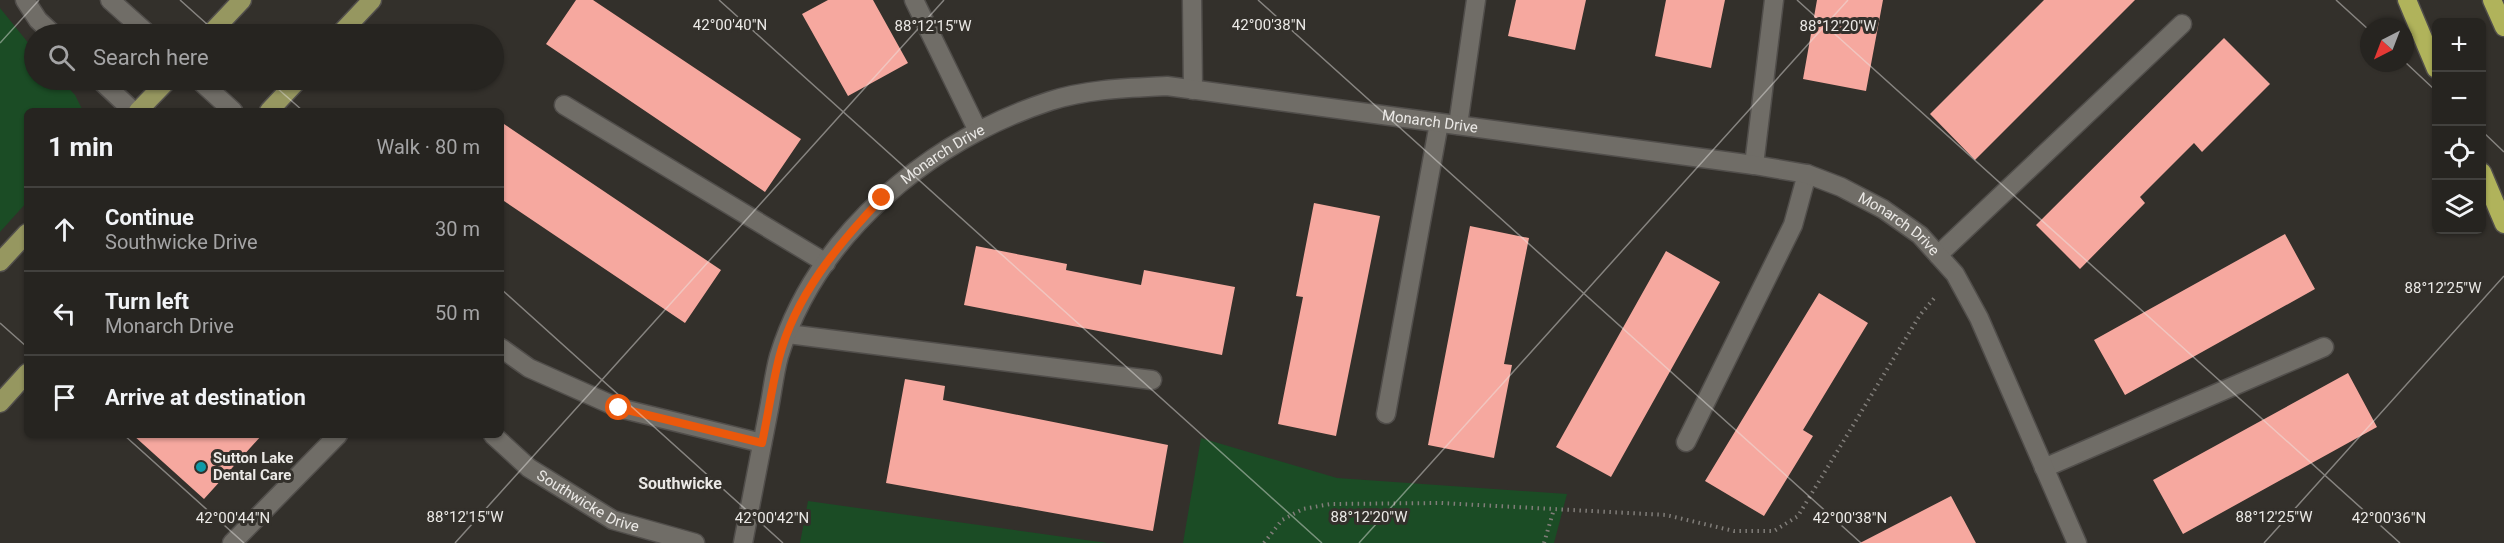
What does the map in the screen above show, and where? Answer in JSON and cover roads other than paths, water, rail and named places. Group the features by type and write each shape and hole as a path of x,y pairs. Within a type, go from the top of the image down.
{"highway":[{"path":"2407,0 2432,59"},
{"path":"2492,0 2504,27"},
{"path":"2485,180 2504,224"}],"main road":[{"path":"219,24 242,0"},
{"path":"349,24 372,0"},
{"path":"141,108 158,90"},
{"path":"272,108 289,90"},
{"path":"0,262 24,236"},
{"path":"0,403 24,376"}],"street":[{"path":"25,0 42,24"},
{"path":"110,0 137,24"},
{"path":"914,0 978,131"},
{"path":"1192,0 1193,90"},
{"path":"1458,125 1476,0"},
{"path":"1754,165 1774,0"},
{"path":"1938,255 2182,24"},
{"name":"Monarch Drive","path":"762,443 779,356 798,308 826,263 853,228 882,198 933,157 978,131 1052,100 1111,89 1167,86 1807,174 1841,187 1883,208 1920,235 1955,274 1979,318 2077,543"},
{"path":"111,90 130,108"},
{"path":"210,90 230,108"},
{"path":"564,105 826,263"},
{"path":"1386,414 1439,123"},
{"path":"1686,442 1793,225 1807,174"},
{"path":"788,334 1152,380"},
{"path":"2044,468 2324,347"},
{"path":"504,350 529,368 619,408 762,443 743,543"},
{"path":"232,543 335,438"},
{"name":"Southwicke Drive","path":"496,438 529,468 612,520 695,543"}],"place":[{"name":"Sutton Lake Dental Care","path":"201,467"}],"district":[{"name":"Southwicke","path":"680,483"}]}
